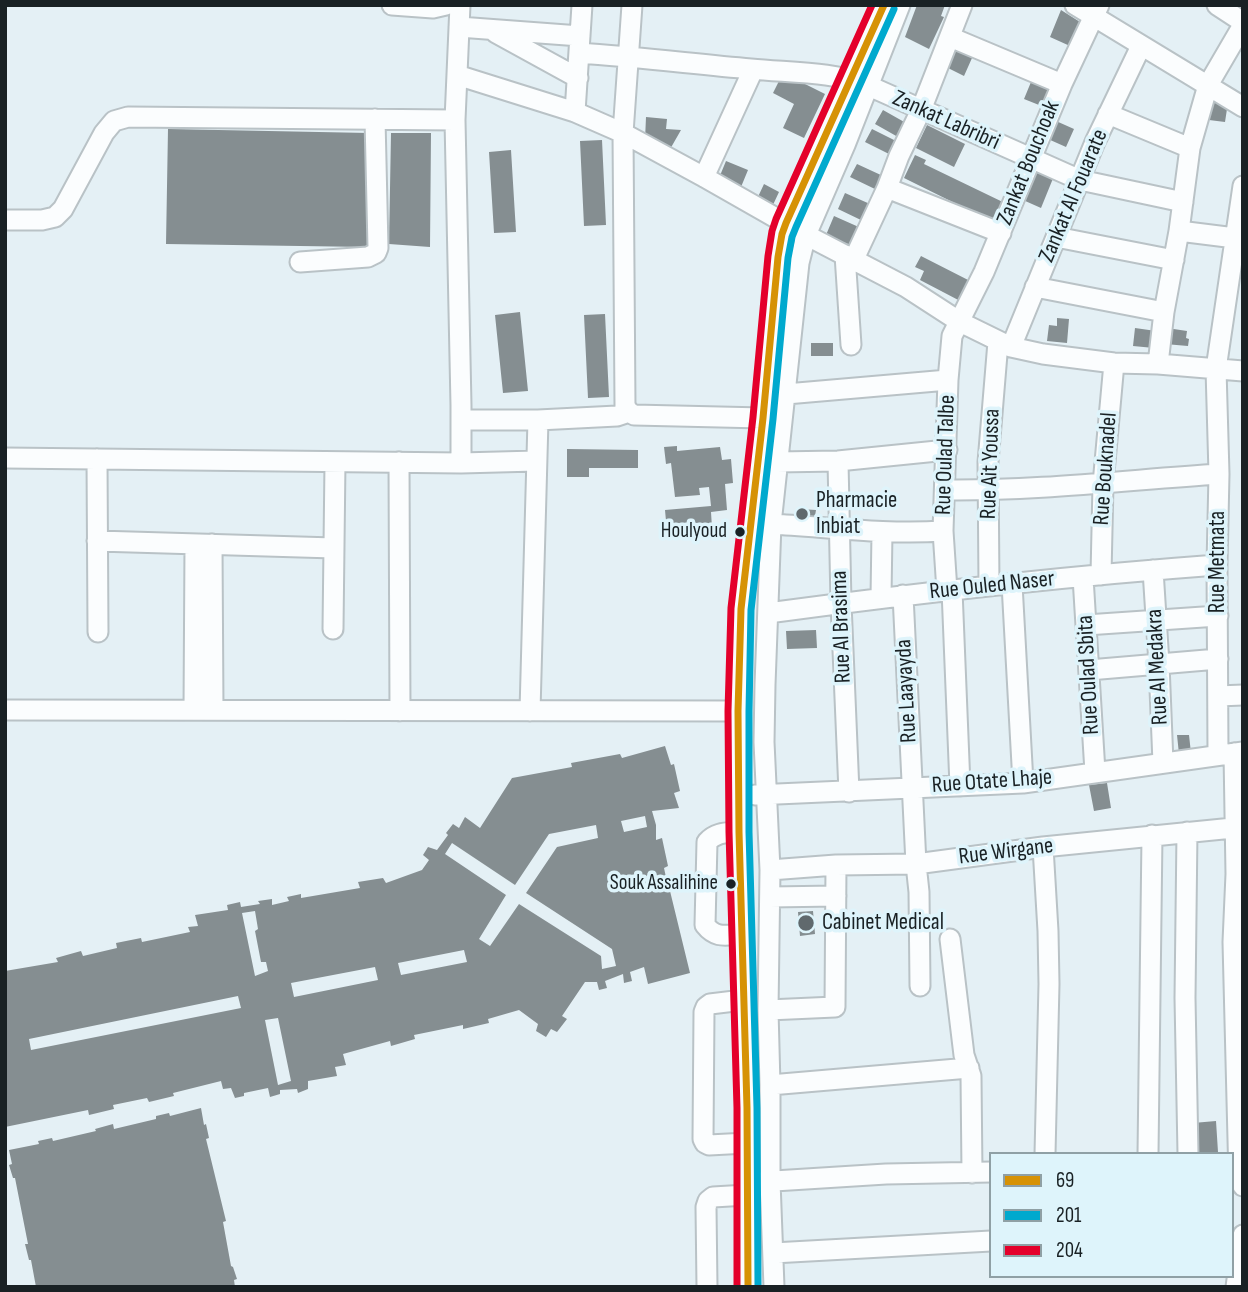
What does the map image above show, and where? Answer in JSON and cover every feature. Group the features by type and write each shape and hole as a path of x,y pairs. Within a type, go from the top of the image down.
{"street":[{"path":"392,5 433,8 446,5"},
{"path":"460,5 455,120 461,463"},
{"path":"575,112 582,5"},
{"path":"632,5 623,133 625,406 634,415 763,418"},
{"path":"774,1287 768,1010 770,870 764,742 771,524 799,263 806,235 884,5"},
{"path":"748,1287 739,832 741,609 778,257 786,223 900,5"},
{"path":"851,345 849,257 887,188 962,5"},
{"path":"1075,5 1096,10 1141,46 1243,107"},
{"path":"1158,364 1190,148 1208,85 1243,23 1217,5"},
{"name":"Zankat Bouchoak","path":"960,322 1096,10"},
{"name":"Zankat Labribri","path":"459,27 489,29 580,45 629,57 807,73 860,82 1080,180 1184,202"},
{"path":"489,29 578,78"},
{"path":"950,37 1062,84"},
{"name":"Zankat Al Fouarate","path":"1004,345 1035,287 1108,114 1141,46"},
{"path":"704,177 753,70"},
{"path":"457,75 575,112 623,133 806,235 906,287 960,322 1004,345 1042,354 1114,363 1243,371"},
{"path":"1108,114 1190,148"},
{"path":"5,220 42,220 55,217 63,209 104,133 114,121 128,117 455,120"},
{"path":"300,262 368,257 376,253 375,119"},
{"name":"Rue Metmata","path":"1238,1181 1239,828 1232,754 1217,696 1219,474 1216,369 1239,239 1243,186"},
{"path":"887,188 1001,233"},
{"path":"1179,231 1239,239"},
{"path":"1056,237 1174,260"},
{"path":"1035,287 1164,312"},
{"name":"Rue Oulad Talbe","path":"960,322 952,337 948,380 943,531 960,786"},
{"name":"Rue Ait Youssa","path":"989,586 989,450 1004,345"},
{"name":"Rue Bouknadel","path":"1092,576 1114,363"},
{"path":"786,394 948,380"},
{"path":"461,413 538,420 617,416 629,412"},
{"path":"530,711 538,420"},
{"path":"777,462 838,461 947,450"},
{"path":"5,458 461,463 536,461"},
{"path":"97,459 98,632"},
{"path":"333,629 335,461"},
{"name":"Rue Al Brasima","path":"838,461 849,792"},
{"path":"399,462 400,711"},
{"path":"945,490 1103,484 1219,474"},
{"path":"771,524 882,532 943,531"},
{"path":"881,597 882,532"},
{"path":"97,541 334,548"},
{"path":"204,544 204,710"},
{"name":"Rue Ouled Naser","path":"768,613 881,597 1217,565"},
{"name":"Rue Al Medakra","path":"1153,570 1163,763"},
{"name":"Rue Oulad Sbita","path":"1092,576 1086,625 1095,772"},
{"path":"1012,584 1023,783"},
{"name":"Rue Laayayda","path":"903,595 919,892 920,986"},
{"path":"1086,625 1218,616"},
{"path":"1089,670 1218,659"},
{"path":"1217,696 1243,695"},
{"path":"5,710 738,712"},
{"name":"Rue Otate Lhaje","path":"740,795 1023,783 1232,754"},
{"name":"Rue Wirgane","path":"770,870 836,865 916,864 1043,847 1239,828"},
{"path":"739,832 717,834 707,842 705,925 711,933 718,936 742,934"},
{"path":"1188,832 1185,998 1188,1152"},
{"path":"1149,1152 1152,835"},
{"path":"1043,847 1049,984 1045,1152"},
{"path":"768,1010 835,1007 836,865"},
{"path":"741,895 836,896"},
{"path":"707,1287 706,1207 713,1197 770,1181 981,1172 971,1076 964,1055 950,939"},
{"path":"743,1000 710,1004 704,1012 703,1139 709,1145 747,1143"},
{"path":"770,1085 969,1068"},
{"path":"1236,1287 1243,1235"},
{"path":"773,1254 989,1241"}],"building":[{"path":"917,5 945,5 941,16 944,17 929,49 905,37"},
{"path":"1061,10 1080,22 1070,46 1050,37"},
{"path":"952,48 972,58 964,76 944,66"},
{"path":"783,73 825,94 804,138 783,128 794,104 773,93"},
{"path":"1031,82 1051,91 1044,107 1024,99"},
{"path":"1212,99 1227,109 1225,122 1209,120"},
{"path":"883,110 906,123 898,137 875,124"},
{"path":"646,117 667,119 666,129 681,130 669,151 645,140"},
{"path":"1056,121 1074,129 1066,147 1048,139"},
{"path":"927,125 965,144 954,167 916,148"},
{"path":"168,129 369,133 367,247 166,244"},
{"path":"872,129 898,142 891,155 865,142"},
{"path":"391,133 431,133 430,247 389,244"},
{"path":"602,140 606,225 584,226 580,141"},
{"path":"511,150 516,232 494,233 489,152"},
{"path":"915,155 926,160 924,164 1009,205 999,225 904,178"},
{"path":"726,161 748,170 741,187 719,178"},
{"path":"857,164 883,176 877,190 850,177"},
{"path":"1036,169 1054,176 1041,208 1023,200"},
{"path":"764,184 779,192 772,207 757,199"},
{"path":"845,193 870,204 863,221 838,209"},
{"path":"834,216 861,228 853,246 826,235"},
{"path":"921,256 974,283 964,303 920,280 924,271 915,267"},
{"path":"520,312 528,391 503,393 495,315"},
{"path":"605,314 609,397 588,398 584,315"},
{"path":"1057,318 1069,319 1067,343 1047,341 1049,325 1057,326"},
{"path":"1135,328 1156,331 1154,348 1133,346"},
{"path":"1167,328 1187,331 1188,346 1165,344"},
{"path":"811,343 833,343 833,356 811,356"},
{"path":"677,446 677,451 720,447 722,460 731,459 733,483 725,484 727,510 711,512 712,528 667,532 665,510 711,506 709,487 699,488 700,495 675,497 671,463 666,464 664,447"},
{"path":"567,449 638,450 638,468 589,468 589,477 567,477"},
{"path":"799,509 816,510 815,516 820,516 819,527 798,525"},
{"path":"816,630 817,648 787,649 786,631"},
{"path":"1177,735 1189,735 1191,753 1179,754"},
{"name":"Souk Assalihine","path":"665,746 671,765 674,764 680,791 674,793 679,808 652,811 656,840 662,838 668,866 664,868 667,882 674,881 675,890 670,891 690,973 648,984 644,967 630,972 632,981 624,983 623,974 605,981 607,988 599,990 597,982 585,982 562,1016 567,1019 557,1032 551,1029 546,1037 536,1031 538,1024 519,1010 488,1019 489,1023 463,1029 463,1025 414,1035 415,1039 391,1046 390,1041 343,1054 346,1065 335,1067 337,1076 308,1081 308,1089 298,1093 297,1089 280,1090 280,1094 270,1097 268,1088 244,1093 244,1096 235,1098 231,1088 223,1089 221,1081 149,1102 147,1098 113,1105 114,1109 89,1115 88,1110 5,1127 5,971 58,962 56,958 81,951 83,956 117,948 116,943 141,938 142,942 190,932 188,927 198,926 195,915 228,910 227,905 240,902 241,907 272,899 272,905 289,901 287,897 301,894 301,898 360,888 358,882 383,878 386,883 422,870 429,860 423,855 428,847 437,850 453,824 459,828 465,817 480,828 512,778 572,767 571,763 620,754 622,758","holes":["645,816 647,827 624,832 621,821","596,825 598,838 557,847 526,893 612,949 616,966 602,969 601,956 519,904 490,946 479,939 506,895 445,854 452,843 515,885 549,834","255,911 258,929 255,931 261,962 266,962 268,971 255,976 242,913","464,950 467,962 401,975 398,963","375,967 378,980 294,997 291,983","238,996 241,1008 31,1050 29,1039","278,1018 291,1081 278,1085 265,1020"]},
{"path":"1107,783 1111,808 1094,811 1089,785"},
{"name":"Cabinet Medical","path":"813,911 815,934 800,936 798,912"},
{"path":"201,1108 226,1221 223,1222 231,1266 237,1279 234,1280 235,1287 36,1287 25,1244 28,1244 15,1178 9,1165 12,1164 9,1150 39,1144 38,1141 52,1138 53,1141 96,1131 95,1129 113,1124 114,1129 156,1119 156,1116 169,1113 170,1116"},
{"path":"1216,1121 1218,1152 1193,1152 1193,1123"}],"transit line":[{"name":"204","path":"737,1287 737,1108 729,832 731,608 768,256 776,219 872,5"},
{"name":"69","path":"748,1287 747,1108 738,711 741,609 778,257 786,223 884,5"},
{"name":"201","path":"758,1287 757,1108 749,832 751,610 788,258 796,227 894,9"}],"place":[{"name":"Pharmacie Inbiat","path":"802,514"},
{"name":"Houlyoud","path":"740,532"},
{"name":"Souk Assalihine","path":"731,884"},
{"name":"Cabinet Medical","path":"806,923"}]}
